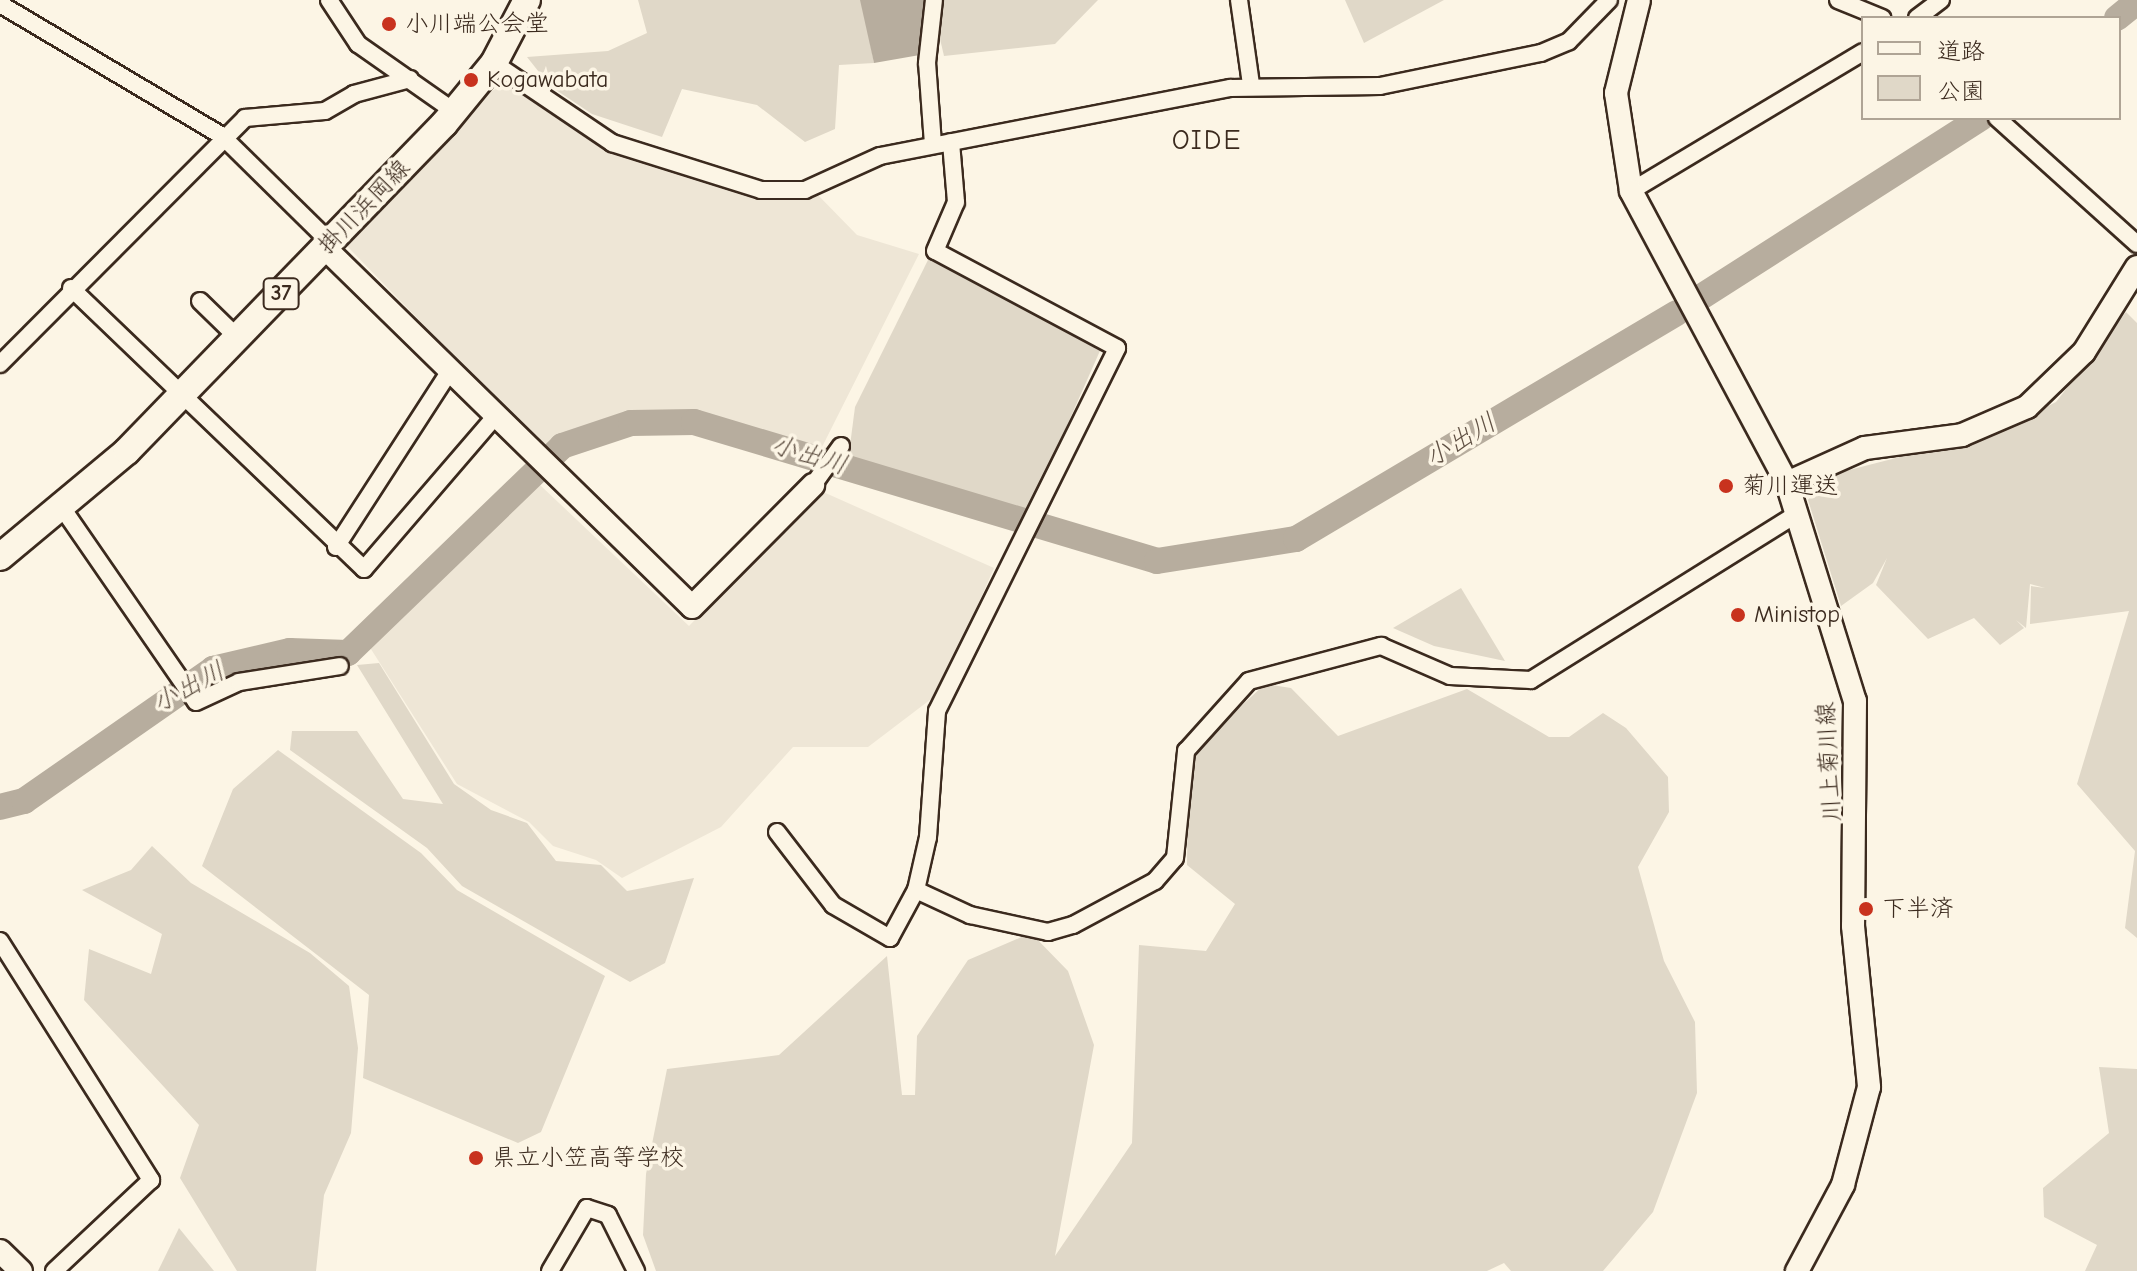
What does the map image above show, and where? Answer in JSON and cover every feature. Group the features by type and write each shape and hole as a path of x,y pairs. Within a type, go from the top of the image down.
{"main road":[{"name":"掛川浜岡線","path":"0,557 63,509 183,396 455,112 494,63 527,0"},
{"name":"川上菊川線","path":"1639,0 1616,93 1631,191 1787,483 1855,701 1853,926 1869,1087 1853,1160 1797,1271"},
{"path":"328,245 542,468 692,607 818,480"},
{"path":"1787,483 1865,448 1962,435 2027,407 2084,352 2137,267"},
{"path":"0,1251 21,1271"}],"street":[{"path":"329,0 358,44 455,112"},
{"path":"933,144 927,63 934,0"},
{"path":"1239,0 1251,84"},
{"path":"494,63 612,143 761,190 805,190 880,156 1251,84 1380,86 1541,53 1569,41 1609,0"},
{"path":"1840,0 1877,16"},
{"path":"1920,16 1941,0"},
{"path":"0,4 222,136 328,245"},
{"path":"1631,191 1861,53"},
{"path":"0,364 222,136 245,118 325,111 354,94 410,79"},
{"path":"1999,120 2137,244"},
{"path":"777,832 833,905 890,938 900,927 916,890 928,837 937,711 1117,348 935,251 956,202 951,142"},
{"path":"71,288 336,547 364,569 494,418"},
{"path":"200,301 238,338"},
{"path":"336,547 449,372"},
{"path":"818,480 836,450"},
{"path":"63,509 181,675 196,702 239,682 340,666"},
{"path":"916,890 970,915 1048,932 1073,925 1155,881 1175,858 1186,751 1249,681 1381,646 1450,676 1531,680 1797,514"},
{"path":"0,941 151,1180 54,1271"},
{"path":"550,1271 587,1208 608,1215 636,1271"}],"shaded area":[{"path":"860,0 928,0 937,52 874,63"},
{"path":"513,80 594,136 736,189 816,193 857,235 919,254 818,455 685,414 650,411 568,431 543,448 347,246 484,95"},
{"path":"540,485 689,626 821,491 994,568 939,693 868,747 793,747 721,827 622,878 596,860 553,846 529,822 457,784 369,646"}],"green space":[{"path":"638,0 862,0 874,63 839,65 835,129 805,142 757,105 682,89 662,137 592,114 550,86 527,57 608,51 647,33"},
{"path":"931,0 1098,0 1055,44 944,56"},
{"path":"1345,0 1444,0 1364,43"},
{"path":"929,258 1103,344 1029,511 848,461 855,407"},
{"path":"2126,312 2137,323 2137,938 2125,928 2135,851 2077,784 2129,611 2030,624 2031,586 2045,588 2030,584 2026,628 2016,620 2024,628 2000,645 1974,618 1928,639 1876,585 1887,558 1873,583 1841,606 1808,500 1822,477 1997,432 2056,402"},
{"path":"1461,588 1505,661 1434,646 1393,628"},
{"path":"379,663 454,784 491,810 527,823 556,861 601,865 627,891 694,878 665,963 630,982 462,886 427,848 290,750 292,731 357,731 403,799 443,804 357,665"},
{"path":"1265,684 1291,688 1338,736 1467,689 1549,737 1569,737 1603,713 1626,728 1668,777 1669,812 1638,867 1664,961 1695,1022 1697,1093 1653,1212 1603,1271 1511,1271 1504,1263 1487,1271 656,1271 643,1235 646,1174 667,1069 779,1055 887,956 902,1095 915,1095 917,1036 968,960 1031,933 1068,971 1094,1045 1055,1256 1132,1143 1139,945 1206,951 1235,904 1187,865 1188,773 1197,747"},
{"path":"278,750 421,853 457,890 605,976 541,1132 518,1143 363,1078 369,995 202,866 233,789"},
{"path":"152,846 191,883 310,953 349,986 358,1048 351,1133 324,1195 316,1271 237,1271 180,1178 199,1125 84,1000 89,949 151,974 162,934 82,890 131,870"},
{"path":"2099,1067 2137,1069 2137,1271 2085,1271 2097,1245 2044,1217 2043,1188 2109,1133"},
{"path":"179,1228 214,1271 158,1271"}],"waterway":[{"name":"小出川","path":"2120,16 2137,2"},
{"name":"小出川","path":"1701,297 1978,120"},
{"name":"小出川","path":"0,807 24,801 213,669 290,651 348,653 562,446 631,423 694,422 1157,561 1296,539 1676,313"}],"place":[{"name":"小川端公会堂","path":"389,24"},
{"name":"Kogawabata","path":"471,80"},
{"name":"菊川運送","path":"1726,486"},
{"name":"Ministop","path":"1738,615"},
{"name":"下半済","path":"1866,909"},
{"name":"県立小笠高等学校","path":"476,1158"}],"district":[{"name":"OIDE","path":"1207,140"}]}
